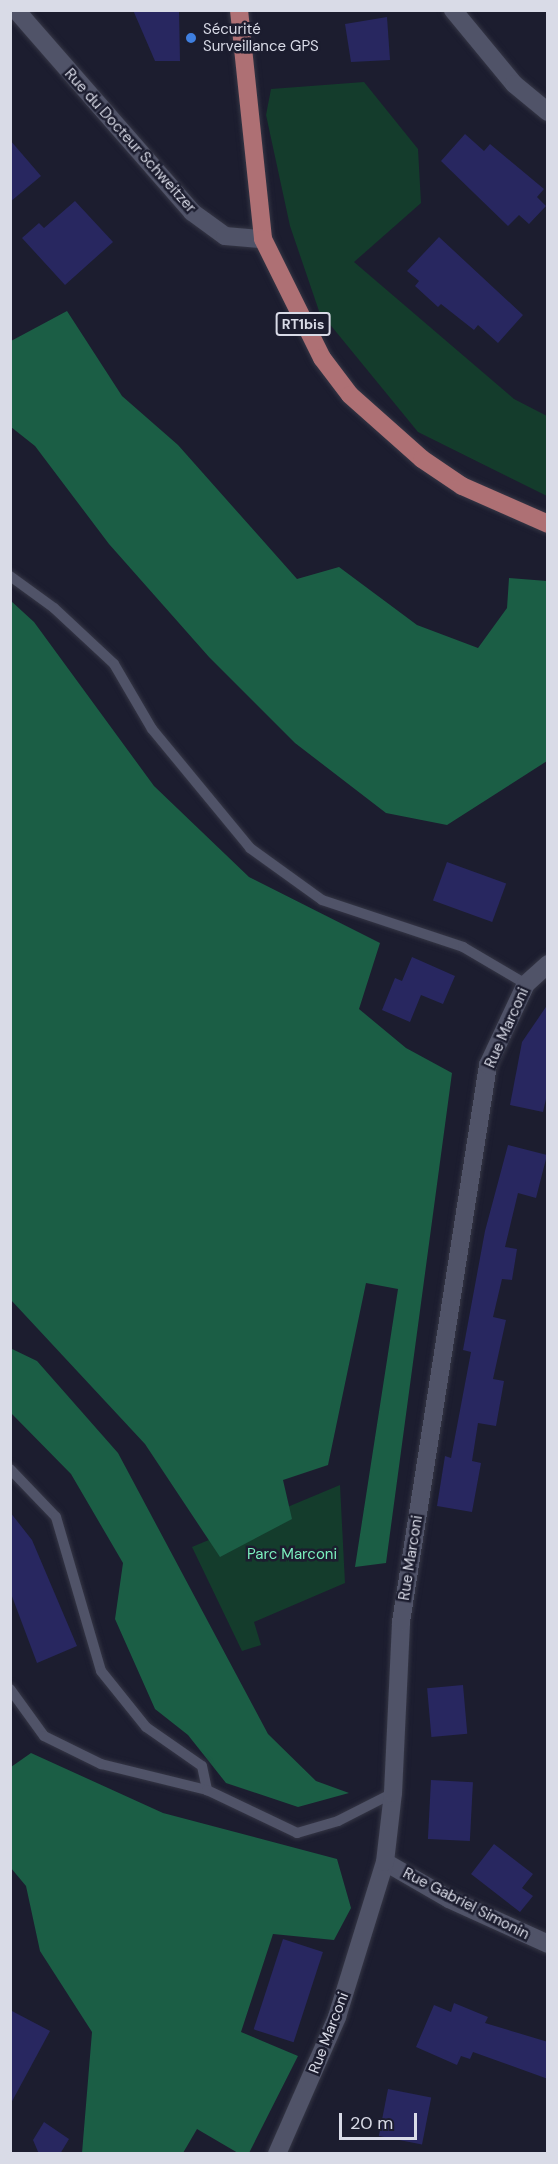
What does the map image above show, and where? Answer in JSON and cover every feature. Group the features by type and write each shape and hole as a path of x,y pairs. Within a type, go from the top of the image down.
{"main road":[{"name":"RT1bis","path":"239,10 263,239 292,305 350,395 422,459 462,486 548,524"}],"street":[{"name":"Rue du Docteur Schweitzer","path":"16,10 192,212 225,236 263,239"},
{"path":"453,10 513,84 548,112"},
{"name":"Rue Marconi","path":"277,2154 337,2017 385,1862 393,1793 401,1622 488,1065 526,984 548,964"},
{"name":"Rue Gabriel Simonin","path":"385,1862 459,1904 548,1944"}],"lane":[{"path":"10,576 54,608 114,664 152,729 250,848 322,900 463,947 526,984"},
{"path":"10,1469 56,1517 101,1671 146,1727 202,1766 207,1790"},
{"path":"10,1689 44,1736 101,1764 207,1790 297,1833 338,1821 393,1793"}],"green space":[{"path":"364,82 418,149 421,203 354,262 514,399 547,416 547,496 418,432 319,311 290,226 266,115 271,89"},
{"path":"67,311 122,396 178,445 297,579 339,567 417,625 478,648 507,608 509,578 547,581 547,761 447,825 386,813 295,743 209,657 109,544 35,446 11,427 11,341"},
{"path":"11,601 34,622 154,786 249,877 380,943 359,1009 406,1048 452,1073 386,1563 355,1567 398,1289 366,1283 328,1465 283,1480 292,1519 220,1557 145,1444 11,1300"},
{"path":"10,1348 37,1361 118,1453 268,1734 316,1781 349,1793 298,1807 226,1783 188,1735 155,1709 115,1619 123,1563 71,1474 11,1413"},
{"name":"Parc Marconi","path":"340,1485 345,1583 254,1622 261,1645 242,1651 192,1547"},
{"path":"31,1753 163,1813 337,1859 351,1908 334,1940 273,1934 241,2032 298,2056 249,2153 238,2153 197,2129 183,2153 82,2153 92,2032 40,1951 26,1886 11,1868 11,1767"}],"building":[{"path":"133,10 179,10 180,61 155,61"},
{"path":"387,17 390,60 351,62 345,24"},
{"path":"465,134 484,151 490,144 544,189 537,197 546,206 529,224 519,215 508,226 441,161"},
{"path":"10,140 41,176 10,202"},
{"path":"75,201 113,242 65,285 22,238 39,223 44,228"},
{"path":"439,237 523,315 498,343 478,325 474,330 441,304 438,307 415,286 419,281 407,271"},
{"path":"447,862 506,884 492,922 433,901"},
{"path":"412,957 455,976 443,1004 421,995 410,1022 382,1010 395,978 402,981"},
{"path":"548,1004 548,1090 543,1112 510,1105 522,1042"},
{"path":"508,1145 547,1155 536,1198 518,1193 505,1247 517,1249 512,1280 502,1279 493,1317 506,1320 493,1379 504,1381 496,1426 478,1423 472,1461 481,1463 472,1512 437,1506 445,1456 451,1458 471,1352 463,1350 485,1231"},
{"path":"10,1512 32,1540 77,1646 37,1663 10,1591"},
{"path":"463,1685 467,1734 431,1737 427,1688"},
{"path":"431,1780 473,1782 470,1841 428,1839"},
{"path":"494,1844 533,1874 522,1888 533,1896 520,1912 471,1874"},
{"path":"283,1939 323,1952 294,2042 254,2029"},
{"path":"454,2003 488,2017 485,2023 548,2042 548,2079 473,2052 470,2059 461,2056 457,2065 416,2047 434,2005 451,2012"},
{"path":"10,2010 50,2031 10,2105"},
{"path":"388,2089 431,2097 422,2145 379,2136"},
{"path":"44,2122 69,2139 60,2154 39,2154 33,2140"}],"place":[{"name":"Sécurité Surveillance GPS","path":"191,38"}]}
